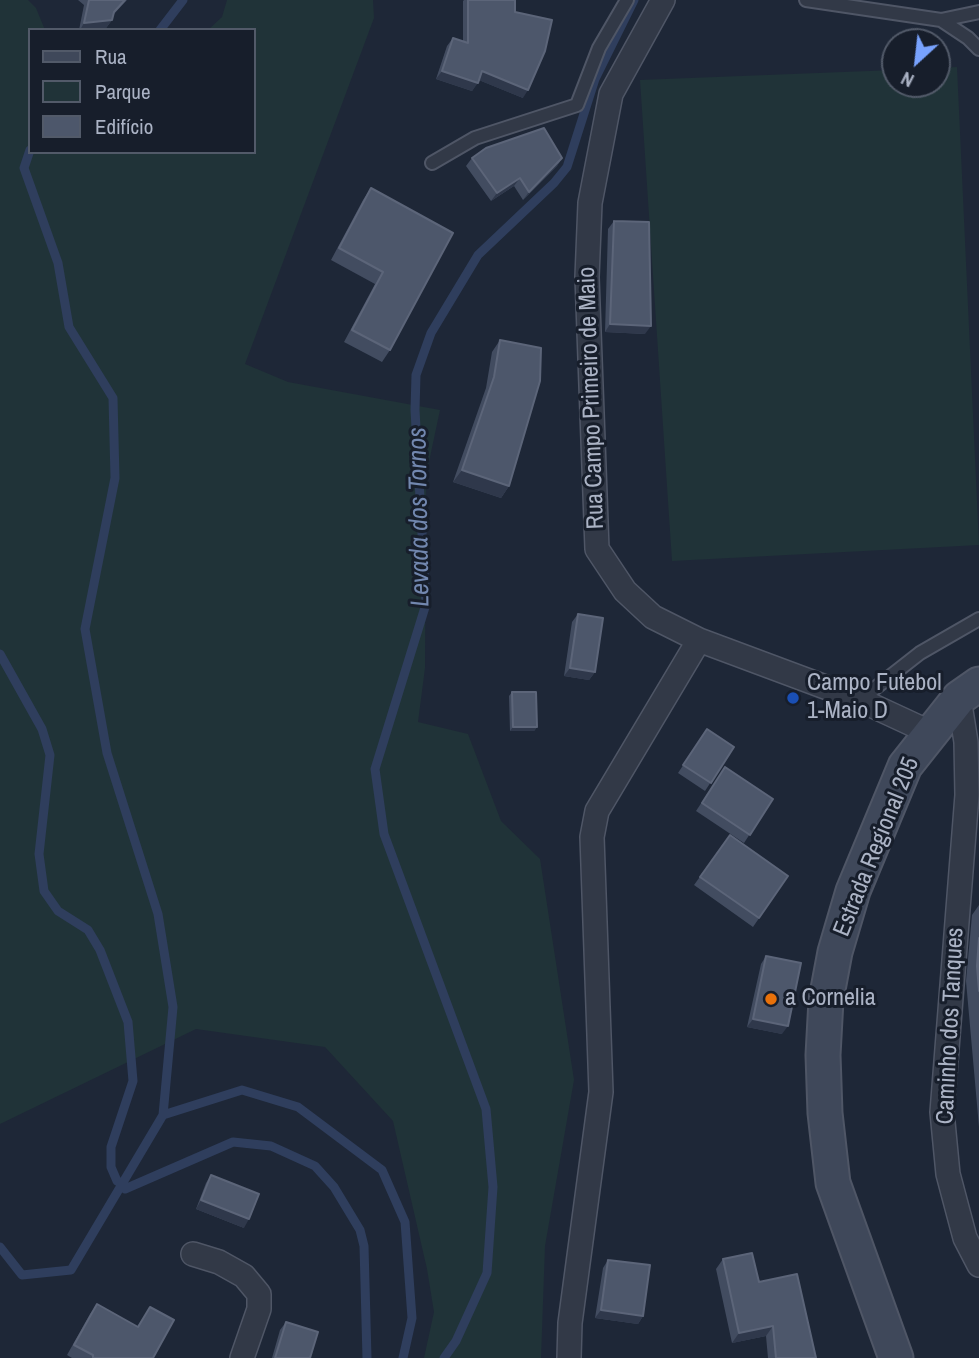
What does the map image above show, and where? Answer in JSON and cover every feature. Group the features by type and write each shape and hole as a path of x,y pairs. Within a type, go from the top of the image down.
{"main road":[{"name":"Estrada Regional 205","path":"895,1358 833,1183 825,1113 823,1055 826,1000 835,952 853,891 905,766 929,732 969,691"}],"street":[{"name":"Rua Campo Primeiro de Maio","path":"663,0 611,94 590,203 587,277 597,549 625,591 653,617 699,640 860,700 929,732"},
{"path":"569,1358 570,1322 601,1092 592,837 597,811 699,640"},
{"name":"Caminho dos Tanques","path":"969,691 967,795 942,1112 948,1174 965,1238 979,1265"},
{"path":"193,1254 219,1262 244,1276 259,1294 259,1309 242,1358"}],"lane":[{"path":"432,163 475,138 577,105 599,48 627,0"},
{"path":"806,0 941,20 979,12"},
{"path":"941,20 979,49"},
{"path":"860,700 920,653 979,619"}],"green space":[{"path":"0,0 28,0 36,8 44,28 28,28 28,154 256,154 256,28 210,28 222,17 227,0 373,0 374,18 245,364 288,382 440,410 426,476 425,668 418,722 468,734 501,821 540,859 574,1080 545,1246 541,1358 424,1358 434,1312 427,1269 393,1121 325,1047 196,1029 0,1124"},
{"path":"951,67 957,67 979,545 672,561 640,80 881,71 881,98 951,98"}],"building":[{"path":"89,0 125,0 114,12 112,20 84,23"},
{"path":"468,0 515,0 515,12 552,20 545,51 528,90 482,71 478,83 442,71 453,38 468,43"},
{"path":"544,128 562,158 529,192 520,178 497,193 472,158 486,148"},
{"path":"371,188 453,233 390,350 352,330 383,272 339,248"},
{"path":"614,221 649,222 651,326 610,324"},
{"path":"500,340 541,348 540,381 509,486 462,470 494,377"},
{"path":"578,614 603,618 595,672 570,668"},
{"path":"512,692 536,692 537,727 513,727"},
{"path":"707,729 734,747 711,783 683,765"},
{"path":"725,767 773,799 750,835 702,803"},
{"path":"730,835 788,876 759,918 700,877"},
{"path":"979,938 979,991 977,966"},
{"name":"a Cornelia","path":"766,956 801,963 788,1026 753,1019"},
{"path":"211,1175 259,1194 249,1219 201,1200"},
{"path":"752,1253 759,1282 797,1274 816,1358 776,1358 773,1326 739,1333 723,1259"},
{"path":"608,1260 650,1265 643,1316 601,1310"},
{"path":"97,1304 138,1327 150,1307 174,1320 153,1358 93,1358 93,1355 74,1345"},
{"path":"286,1322 318,1332 310,1358 275,1358"}],"waterway":[{"path":"162,28 183,0"},
{"name":"Levada dos Tornos","path":"444,1358 456,1341 487,1273 493,1187 486,1109 384,834 375,769 426,604 415,410 416,375 431,333 478,255 554,183 567,167 595,79 634,0"},
{"path":"0,1247 22,1275 71,1270 163,1115 173,1007 158,914 107,753 85,629 115,478 113,398 69,327 58,263 24,168 29,154"},
{"name":"Levada dos Tornos","path":"0,654 42,729 50,755 39,854 44,891 58,911 88,930 100,950 128,1022 133,1081 111,1147 111,1167 117,1181"},
{"path":"163,1115 242,1090 298,1107 382,1170 405,1222 412,1318 403,1358"},
{"name":"Levada dos Tornos","path":"125,1189 233,1142 271,1146 315,1166 334,1187 360,1230 364,1246 367,1358"}],"place":[{"name":"Campo Futebol 1-Maio D","path":"793,698"},
{"name":"a Cornelia","path":"771,999"}]}
